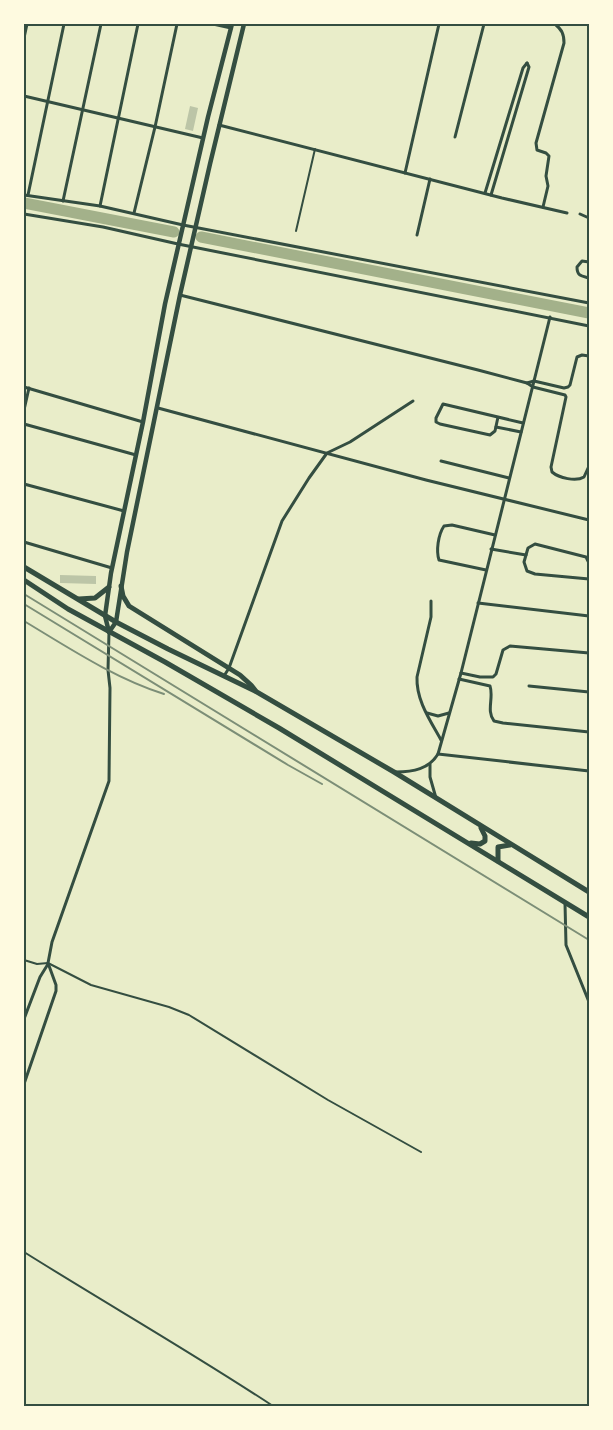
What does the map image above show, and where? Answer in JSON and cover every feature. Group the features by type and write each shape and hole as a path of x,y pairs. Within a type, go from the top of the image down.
{"main road":[{"path":"109,632 116,622 121,586 180,294 244,24"},
{"path":"109,632 105,616 112,568 179,242 231,26"},
{"path":"24,567 116,622 255,691 394,772 436,800 589,892"},
{"path":"24,580 68,609 235,702 589,917"},
{"path":"121,586 123,596 129,606 229,668 246,680 255,691"},
{"path":"78,599 95,598 109,587"},
{"path":"468,842 480,844 484,841 485,836 481,826"},
{"path":"498,861 498,847 511,845"}],"street":[{"path":"24,38 26,24"},
{"path":"64,24 48,103 26,195 100,206 134,213 183,227 589,303"},
{"path":"63,201 101,24"},
{"path":"100,206 138,24"},
{"path":"134,213 177,24"},
{"path":"212,24 231,26"},
{"path":"405,173 439,24"},
{"path":"455,137 484,24"},
{"path":"543,207 548,186 546,176 548,156 546,153 537,150 536,143 564,43 561,29 555,24"},
{"path":"485,193 524,65 527,63 529,67 523,90 490,194"},
{"path":"517,88 523,90"},
{"path":"24,96 203,138"},
{"path":"219,125 567,213"},
{"path":"417,235 430,179"},
{"path":"24,214 179,242 589,326"},
{"path":"580,214 589,218"},
{"path":"589,262 580,262 577,267 578,274 589,278"},
{"path":"180,294 527,383 532,387 565,395 551,467 552,472 557,476 579,480 584,478 589,466"},
{"path":"394,772 413,771 430,764 438,754 461,673 550,317"},
{"path":"527,383 534,381 564,388 568,387 577,357 582,355 589,356"},
{"path":"24,387 143,422"},
{"path":"24,410 29,388"},
{"path":"224,676 229,668 282,521 289,507 327,453 350,442 414,401"},
{"path":"498,417 495,431 490,435 436,422 436,418 444,404 523,423"},
{"path":"158,408 426,480 589,520"},
{"path":"24,424 136,455"},
{"path":"496,427 521,432"},
{"path":"441,461 509,478"},
{"path":"24,484 124,511"},
{"path":"486,570 440,560 437,552 441,530 444,526 450,524 495,535"},
{"path":"24,542 112,568"},
{"path":"589,563 586,558 535,544 530,546 526,556 525,567 531,573 589,579"},
{"path":"492,549 526,556"},
{"path":"431,601 431,617 416,677 418,696 442,740"},
{"path":"478,603 589,616"},
{"path":"24,1019 40,977 48,963 52,942 110,781 109,632"},
{"path":"461,673 493,677 496,674 503,650 510,646 589,654"},
{"path":"459,679 490,686 492,690 490,714 494,721 589,732"},
{"path":"529,686 589,692"},
{"path":"427,713 438,716 449,713"},
{"path":"438,754 589,771"},
{"path":"430,764 430,777 436,800"},
{"path":"565,902 566,945 589,1002"},
{"path":"24,1084 56,991 56,984 48,963"}],"lane":[{"path":"296,231 315,149"},
{"path":"24,960 37,964 48,963 91,985 169,1007 190,1015 328,1100 421,1152"},
{"path":"24,1252 214,1368 272,1406"}],"building":[{"path":"190,106 198,108 193,131 185,129"},
{"path":"60,575 96,576 96,584 60,583"}],"waterway":[{"path":"24,203 174,232"},
{"path":"201,237 589,313"}],"railway":[{"path":"24,594 589,940"},
{"path":"24,604 322,784"},
{"path":"24,621 75,652 127,680 164,694"}]}
